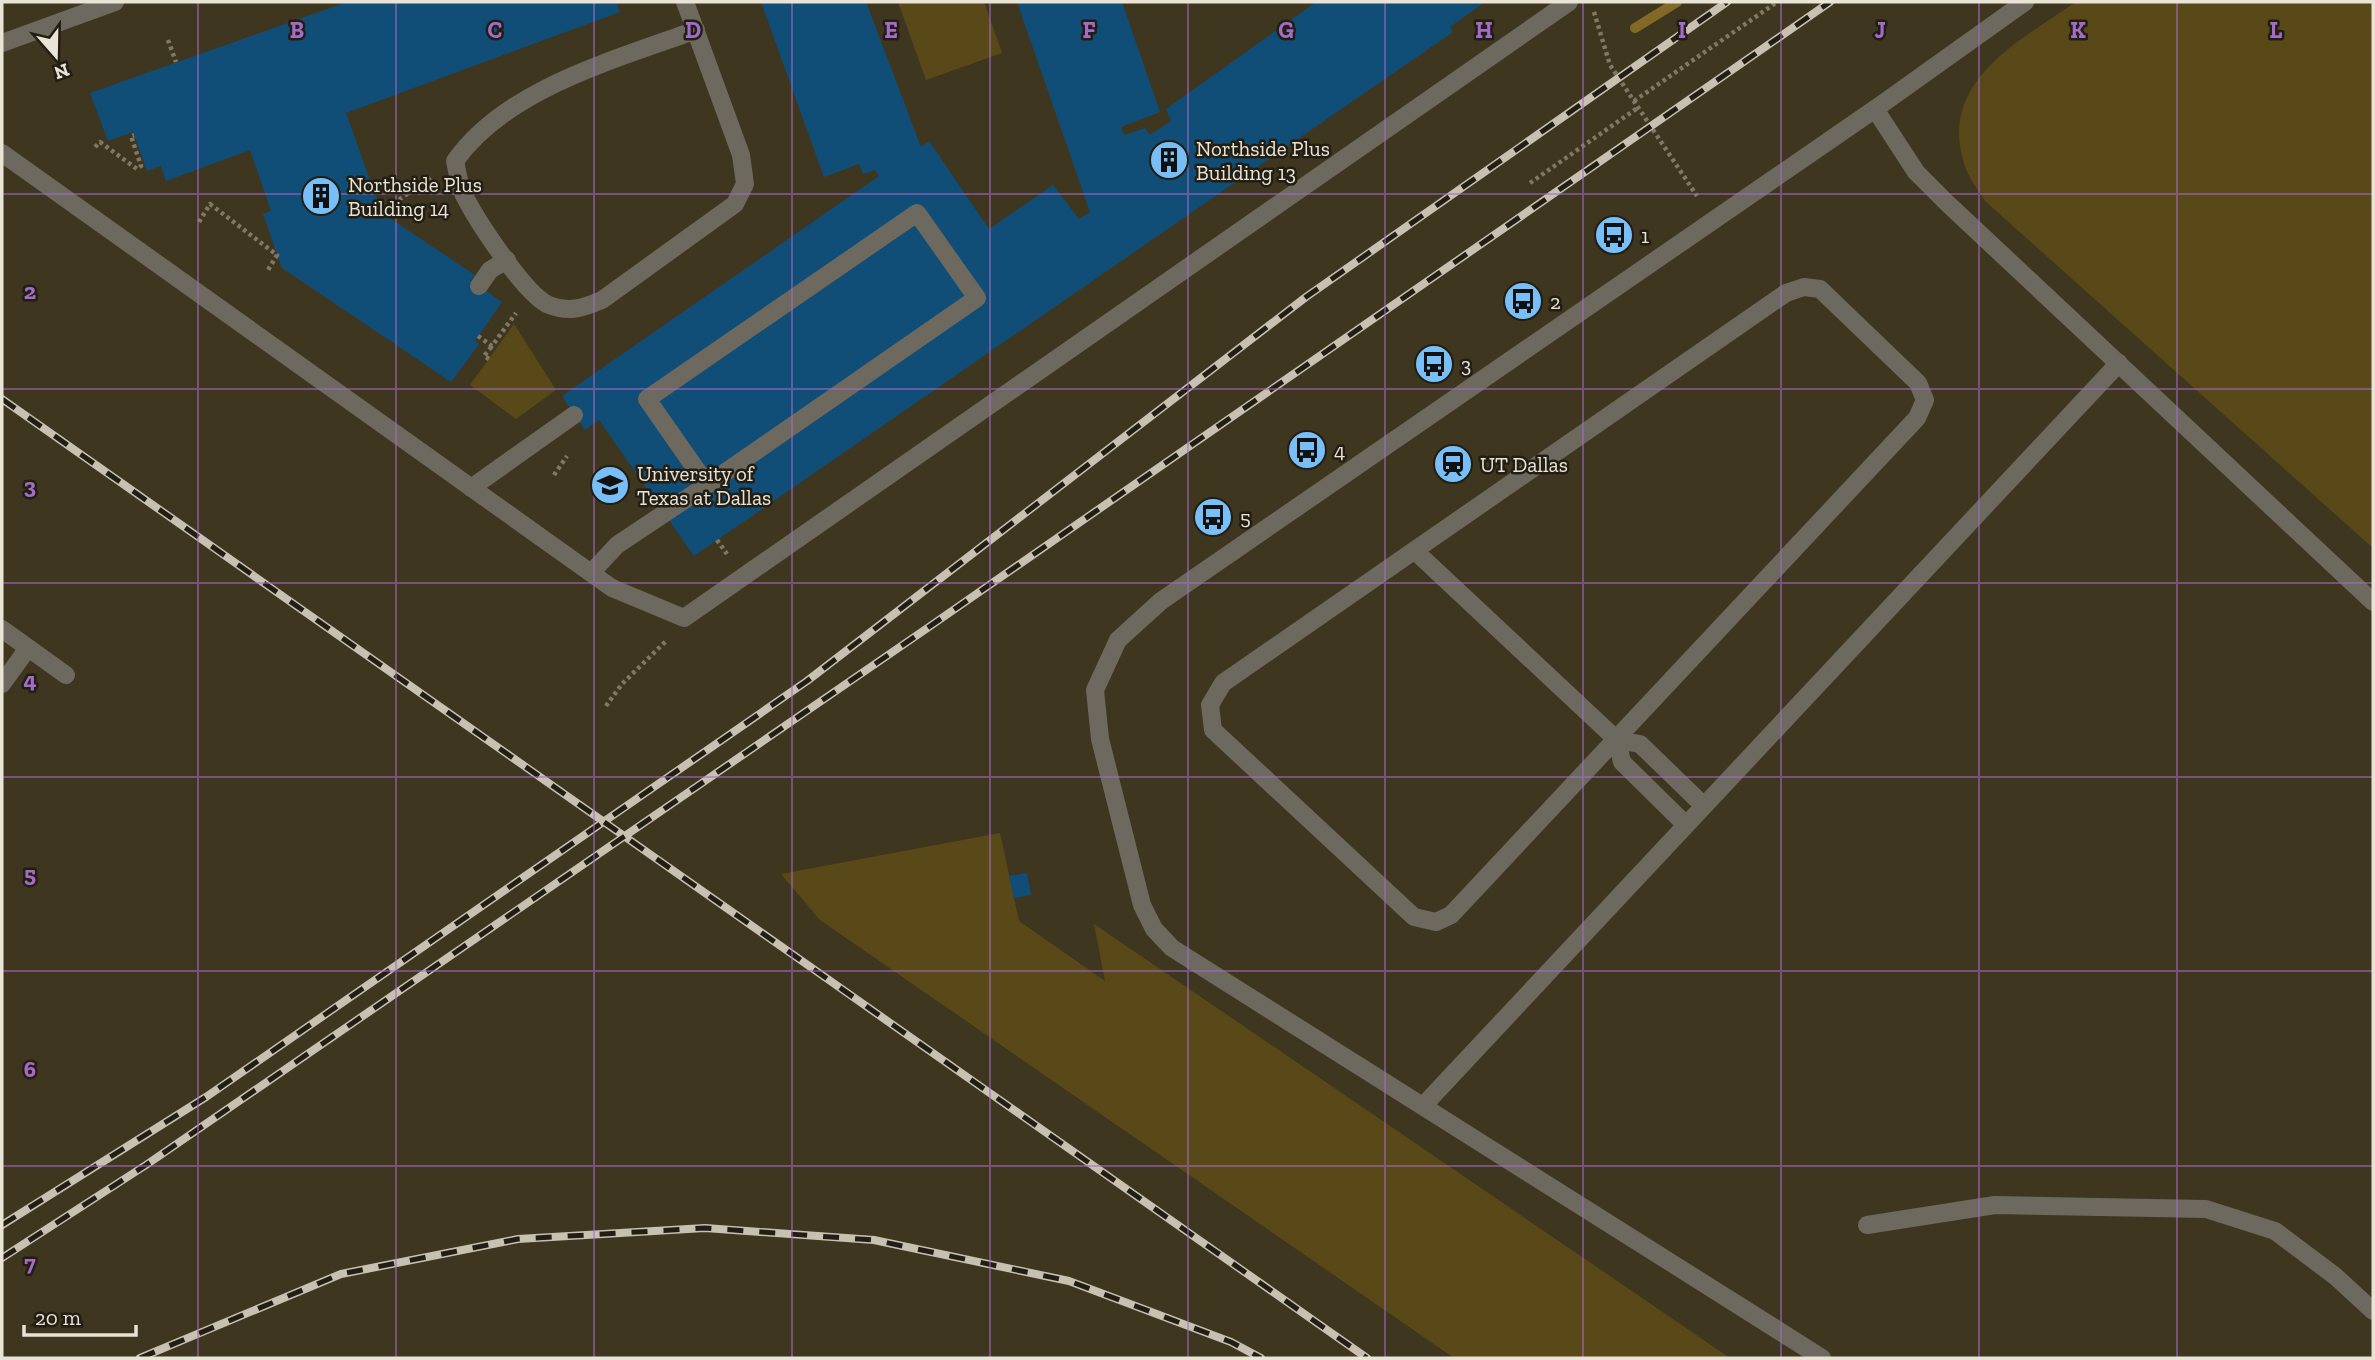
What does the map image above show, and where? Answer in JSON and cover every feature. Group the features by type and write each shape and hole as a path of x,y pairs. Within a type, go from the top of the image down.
{"street":[{"path":"2,43 115,2"},
{"path":"685,2 696,30 741,155 745,184 735,204 601,300 576,310 548,305 528,290 507,260 463,191 455,161 471,139 553,82 696,30"},
{"path":"2,153 612,588 684,618 1569,2"},
{"path":"1822,1358 1172,948 1154,929 1142,905 1103,752 1095,690 1118,640 1161,601 1875,109 2025,2"},
{"path":"1875,109 1916,172 2373,602"},
{"path":"591,572 617,545 707,485 977,298 917,214 647,399 707,485"},
{"path":"479,286 490,270 507,260"},
{"path":"1804,287 1820,289 1918,383 1925,400 1917,418 1617,740 1451,915 1436,922 1414,917 1213,730 1210,705 1223,684 1786,293 1804,287"},
{"path":"1423,1106 2119,363"},
{"path":"471,488 574,415"},
{"path":"1415,551 1617,740 1640,744 1703,806"},
{"path":"2,629 66,675"},
{"path":"2,684 28,648"},
{"path":"1617,740 1622,762 1685,824"},
{"path":"1867,1225 1995,1205 2206,1209 2275,1231 2335,1276 2373,1311"}],"path":[{"path":"1591,2 1610,65 1697,196"},
{"path":"1634,101 1777,2"},
{"path":"168,40 176,62"},
{"path":"1530,183 1639,107"},
{"path":"96,147 100,142 138,169 141,166 131,136 134,135"},
{"path":"385,215 393,204 455,161"},
{"path":"199,222 210,204 278,255 268,270"},
{"path":"489,359 484,356 515,316 528,290"},
{"path":"478,336 492,346"},
{"path":"718,540 727,554"},
{"path":"606,706 622,684 660,649 684,618"}],"shaded area":[{"path":"898,2 984,2 1002,53 926,80"},
{"path":"2076,2 2373,2 2373,548 1985,201 1970,178 1964,163 1959,134 1963,109 1974,86 1990,66 2010,48"},
{"path":"514,324 556,390 516,419 470,385"},
{"path":"1000,833 1019,921 1105,981 1094,924 1730,1358 1454,1358 820,920 781,874"}],"building":[{"name":"Northside Plus Building 14","path":"347,2 616,2 620,12 346,113 382,213 475,275 471,280 502,302 475,341 479,344 451,382 282,268 263,214 271,211 250,150 166,181 161,166 147,171 133,132 108,141 90,93"},
{"path":"761,2 866,2 921,147 929,141 989,229 1053,185 1079,219 1090,212 1017,2 1122,2 1160,112 1121,127 1124,135 1145,128 1150,135 1171,121 1166,109 1316,2 1485,2 1450,27 1453,32 694,556 599,420 585,430 562,396 879,176 875,170 863,174 859,164 824,177"},
{"path":"1027,873 1031,895 1014,898 1009,876"}],"waterway":[{"path":"1635,28 1677,2"}],"railway":[{"path":"2,1225 206,1097 807,681 1306,297 1727,2"},
{"path":"2,1258 146,1165 926,629 1830,2"},
{"path":"2,399 1367,1358"},
{"path":"140,1358 341,1274 518,1239 705,1228 874,1240 1069,1281 1231,1342 1261,1358"}],"place":[{"name":"Northside Plus Building 13","path":"1169,160"},
{"name":"Northside Plus Building 14","path":"321,196"},
{"name":"1","path":"1614,235"},
{"name":"2","path":"1523,301"},
{"name":"3","path":"1434,364"},
{"name":"4","path":"1307,450"},
{"name":"UT Dallas","path":"1453,464"},
{"name":"University of Texas at Dallas","path":"610,485"},
{"name":"5","path":"1213,517"}]}
